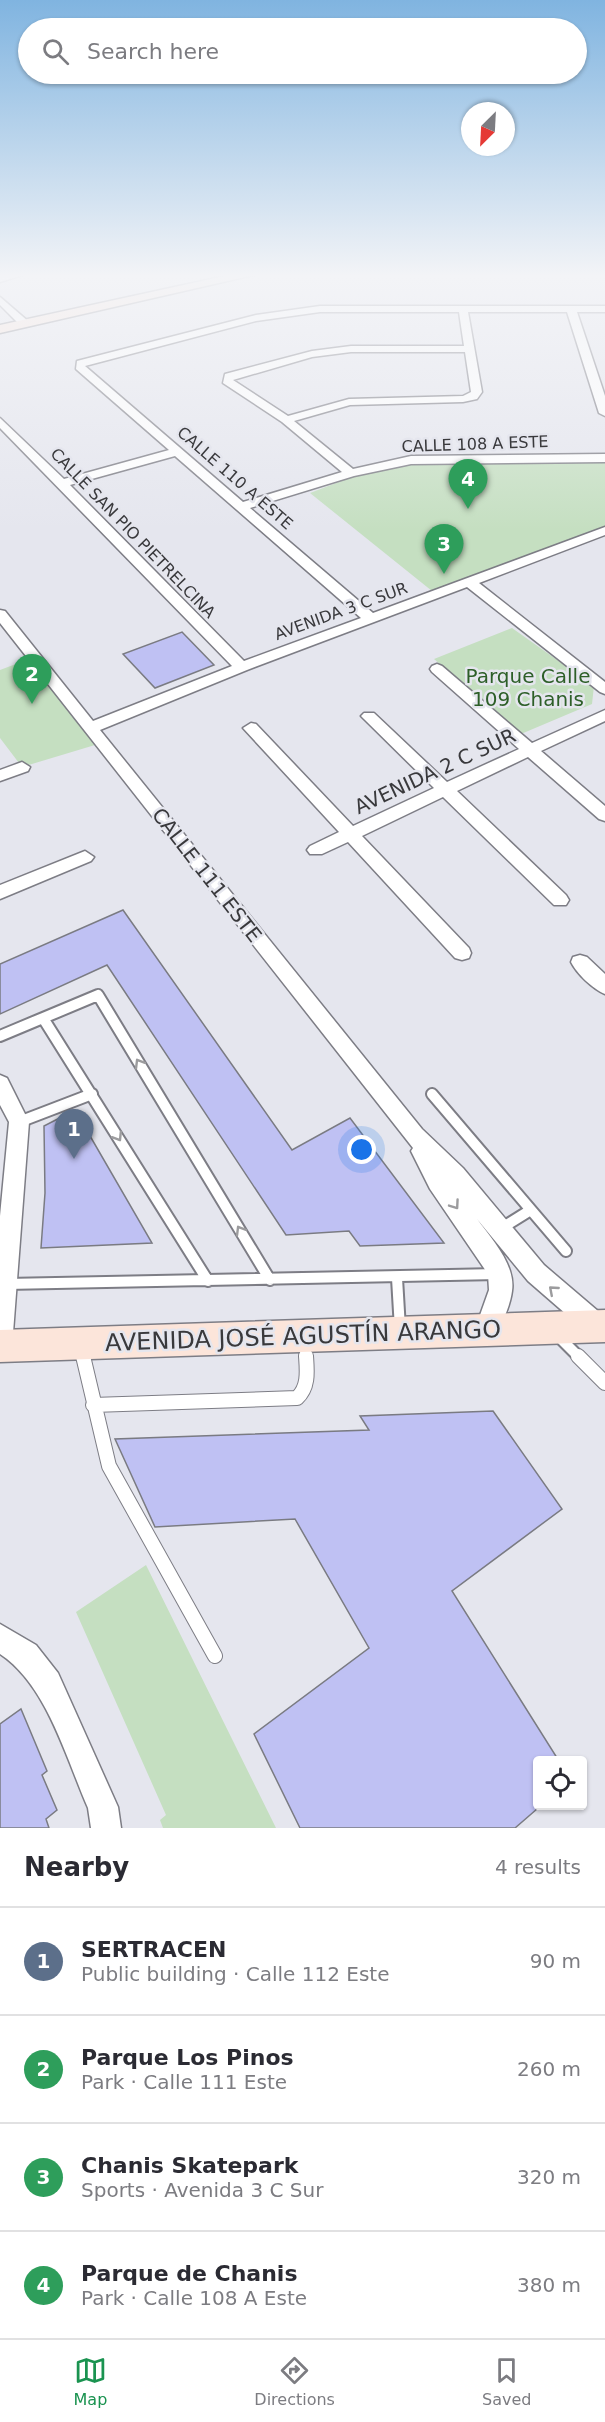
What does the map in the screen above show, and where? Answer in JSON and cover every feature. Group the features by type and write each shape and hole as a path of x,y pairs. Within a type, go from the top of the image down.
{"main road":[{"name":"AVENIDA JOSÉ AGUSTÍN ARANGO","path":"0,1346 602,1327"}],"street":[{"name":"CALLE 110 A ESTE","path":"96,359 81,363 80,367 371,619"},
{"path":"292,359 229,376 227,381 285,420 351,473"},
{"path":"285,420 349,402 383,399 468,398 477,392 472,359"},
{"path":"587,359 605,414"},
{"name":"CALLE SAN PIO PIETRELCINA","path":"0,421 242,668"},
{"path":"61,484 178,451"},
{"name":"CALLE 108 A ESTE","path":"243,506 351,473 411,460 605,458"},
{"name":"AVENIDA 3 C SUR","path":"90,728 605,531"},
{"path":"470,583 605,689"},
{"name":"CALLE 111 ESTE","path":"0,614 415,1136 455,1175 536,1273 602,1327"},
{"path":"437,669 605,815"},
{"name":"AVENIDA 2 C SUR","path":"316,850 605,715"},
{"path":"369,716 560,900"},
{"path":"251,728 462,953"},
{"path":"0,776 22,767"},
{"path":"0,892 85,857"},
{"path":"580,962 605,986"},
{"path":"0,1084 20,1122 0,1346"},
{"name":"CALLE 111 ESTE","path":"415,1136 438,1182 491,1256 499,1274"},
{"path":"486,1332 501,1290 499,1274"},
{"path":"0,1638 26,1656 48,1683 103,1807 106,1828"}],"lane":[{"path":"0,1036 98,995 270,1280"},
{"path":"43,1018 208,1281"},
{"path":"20,1122 92,1094"},
{"path":"432,1094 566,1251"},
{"path":"500,1229 529,1210"},
{"path":"6,1284 397,1278 499,1274"},
{"path":"397,1278 400,1334"},
{"path":"551,1329 605,1383"},
{"path":"93,1405 297,1398 303,1394 306,1386 304,1338"},
{"path":"80,1342 109,1466 215,1656"}],"green space":[{"path":"411,462 605,462 605,526 432,591 310,493 357,475"},
{"name":"Parque Calle 109 Chanis","path":"512,628 594,686 592,704 521,734 434,659"},
{"path":"29,659 95,745 22,767 0,738 0,670"},
{"path":"146,1565 276,1828 163,1828 160,1820 166,1815 76,1612"}],"building":[{"path":"182,632 214,665 155,688 123,654"},
{"path":"123,910 292,1150 350,1118 444,1243 360,1246 349,1231 286,1235 107,965 0,1014 0,964"},
{"path":"75,1110 152,1243 41,1248 45,1193 44,1126"},
{"path":"493,1411 562,1509 452,1591 556,1756 533,1756 533,1810 536,1810 515,1828 300,1828 254,1734 369,1648 295,1519 155,1527 115,1439 369,1430 360,1416"},
{"path":"21,1709 47,1771 42,1775 57,1810 46,1819 49,1828 0,1828 0,1724"}],"place":[{"name":"Parque de Chanis","path":"468,509"},
{"name":"Chanis Skatepark","path":"444,574"},
{"name":"Parque Los Pinos","path":"32,704"},
{"name":"SERTRACEN","path":"74,1159"}]}
